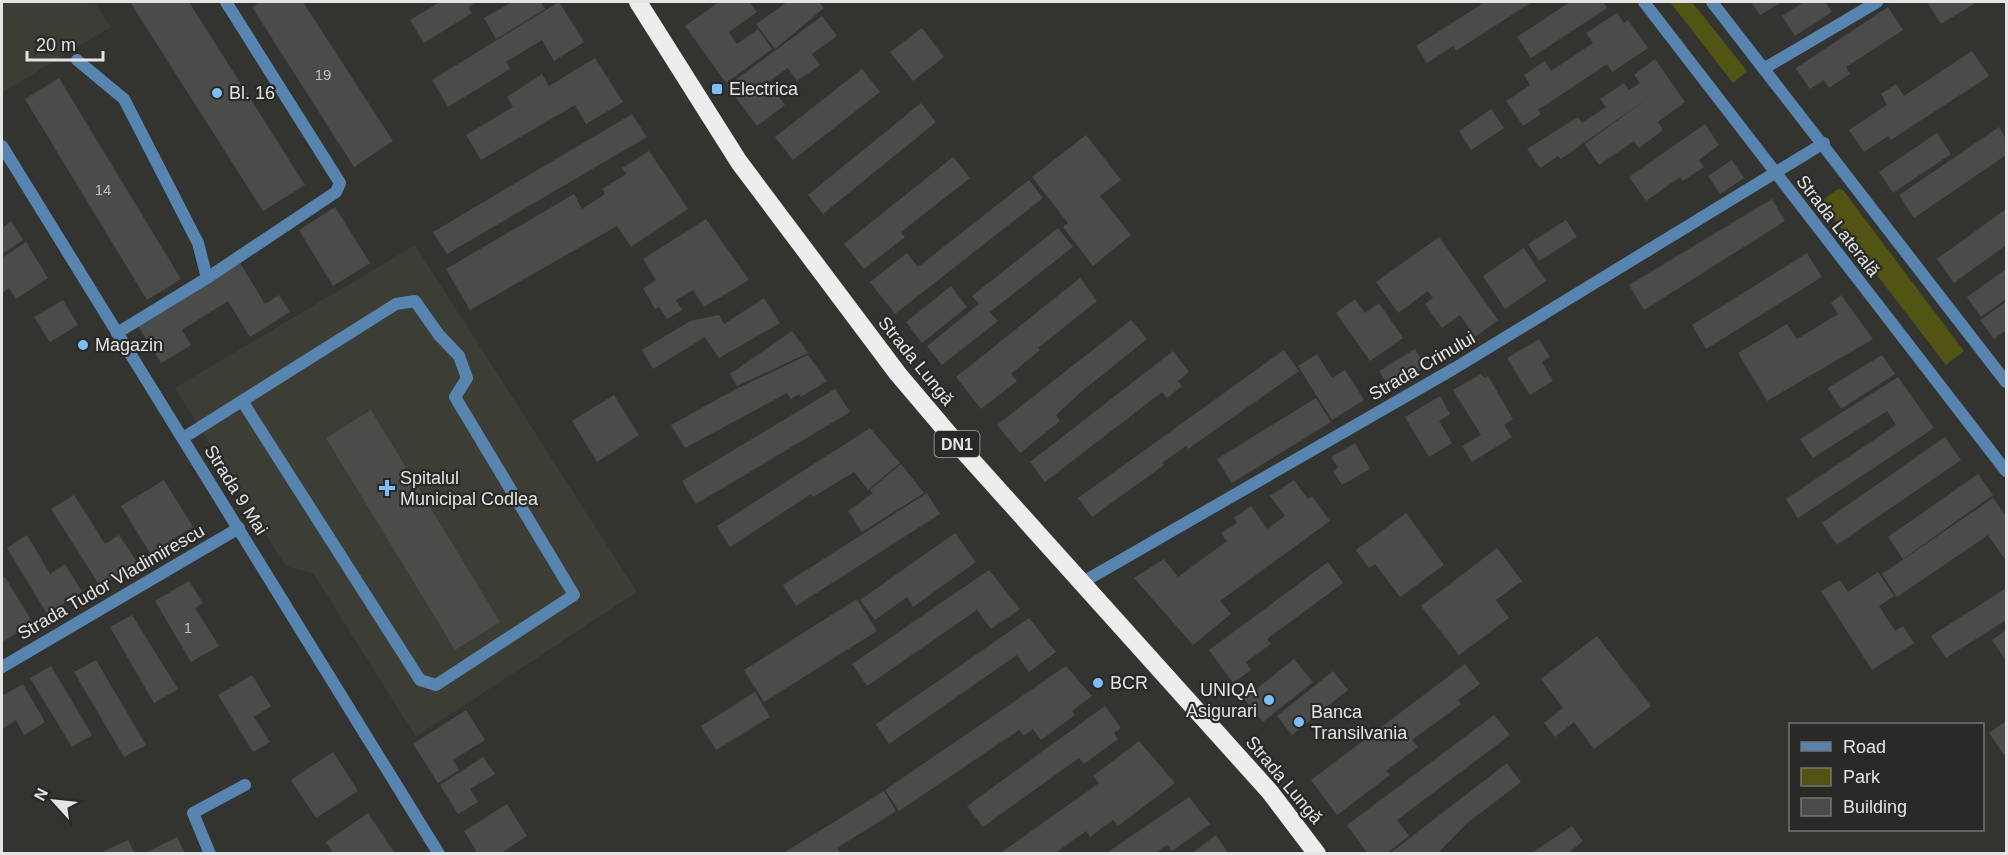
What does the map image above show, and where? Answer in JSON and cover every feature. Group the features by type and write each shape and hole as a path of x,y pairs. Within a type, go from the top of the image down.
{"highway":[{"name":"Strada Lungă","path":"638,2 739,162 898,375 1270,792 1317,854"}],"street":[{"path":"117,333 207,278 336,192 340,183 226,2"},
{"name":"Strada Laterală","path":"1644,2 2007,471"},
{"path":"1712,2 1824,143 2007,382"},
{"path":"1765,68 1877,2"},
{"path":"77,60 124,99 198,243 207,278"},
{"name":"Strada Crinului","path":"1083,582 1455,368 1824,143"},
{"name":"Strada 9 Mai","path":"2,146 439,854"},
{"path":"183,438 396,304 415,301 439,335 459,356 467,378 455,397 574,595 436,685 420,680 242,401"},
{"name":"Strada Tudor Vladimirescu","path":"2,667 239,528"},
{"path":"210,854 193,813 245,785"}],"shaded area":[{"path":"2,2 94,2 111,27 3,92"},
{"path":"415,245 637,592 416,737 313,573 288,567 281,559 175,388"}],"green space":[{"path":"1670,2 1692,2 1747,71 1733,83"},
{"path":"1838,189 1843,190 1964,351 1946,365 1824,206 1824,199"}],"building":[{"name":"Bl. 16","path":"130,2 189,2 305,185 263,211"},
{"path":"261,2 303,2 393,141 354,167 252,7"},
{"path":"440,2 477,2 468,7 472,13 424,43 410,20"},
{"path":"512,2 541,2 545,9 496,39 484,18"},
{"path":"559,2 584,42 554,61 542,40 506,62 510,69 448,107 432,80"},
{"path":"719,2 749,2 757,12 729,32 737,44 758,29 772,49 726,83 685,26"},
{"path":"787,2 819,2 824,8 775,49 756,24"},
{"path":"1485,2 1532,2 1456,51 1453,46 1427,63 1416,46"},
{"path":"1570,2 1603,2 1607,8 1531,58 1517,37"},
{"path":"1751,2 1782,2 1760,15"},
{"path":"1804,2 1825,2 1832,12 1795,36 1782,16"},
{"path":"1927,2 1977,2 1941,24"},
{"path":"1888,7 1903,30 1846,67 1850,74 1829,88 1824,80 1810,89 1796,68"},
{"path":"1617,13 1624,23 1628,20 1648,48 1612,72 1607,64 1538,110 1541,114 1523,126 1506,101 1530,85 1524,75 1545,61 1551,71 1593,43 1586,33"},
{"path":"822,16 837,36 812,54 820,65 797,81 788,68 768,82 785,105 757,126 727,86"},
{"path":"922,28 944,57 913,81 890,52"},
{"path":"1972,51 1989,76 1891,140 1888,136 1864,152 1849,130 1887,105 1881,94 1896,84 1904,96"},
{"path":"595,58 623,102 586,124 575,105 481,160 466,135 513,107 507,97 542,74 549,86"},
{"path":"1655,59 1685,102 1658,122 1663,130 1639,148 1634,141 1599,165 1585,144 1652,95 1561,159 1558,156 1540,168 1527,149 1578,117 1582,123 1606,107 1600,99 1624,83 1629,90 1640,83 1634,75"},
{"path":"862,69 880,92 793,160 775,137"},
{"path":"59,78 181,279 147,300 25,99"},
{"path":"921,103 936,122 823,214 808,195"},
{"path":"1491,109 1504,128 1471,150 1459,131"},
{"path":"632,114 647,137 447,254 433,232"},
{"path":"1705,124 1719,145 1699,160 1704,167 1683,181 1680,177 1646,201 1629,177"},
{"path":"1999,127 2006,139 2006,155 1914,218 1899,195"},
{"path":"1937,133 1951,154 1893,193 1879,172"},
{"path":"1086,135 1121,180 1100,196 1131,235 1093,266 1063,227 1068,223 1032,177"},
{"path":"649,151 688,209 631,247 617,226 470,310 446,269 574,194 582,209 605,194 602,189 626,174 622,168"},
{"path":"953,157 970,178 901,232 905,237 864,269 844,244"},
{"path":"1732,160 1744,178 1720,194 1708,176"},
{"path":"1029,180 1043,198 895,314 870,282 907,253 918,267"},
{"path":"1772,199 1785,221 1644,310 1629,285"},
{"path":"335,207 370,263 333,286 299,230"},
{"path":"2006,209 2006,245 1954,283 1937,259"},
{"path":"706,219 749,280 704,307 693,290 676,300 682,310 667,319 659,307 655,309 643,288 656,280 643,259"},
{"path":"1566,220 1577,237 1539,261 1528,244"},
{"path":"11,221 23,240 2,254 2,228"},
{"path":"1058,228 1073,247 990,312 998,321 942,365 927,346 979,304 972,296"},
{"path":"1439,237 1498,320 1475,337 1460,315 1442,328 1425,304 1433,298 1428,291 1398,313 1376,282"},
{"path":"26,242 48,278 16,299 9,288 2,293 2,258"},
{"path":"1524,248 1546,281 1505,309 1483,276"},
{"path":"1807,253 1822,277 1706,349 1692,325"},
{"path":"240,263 265,304 279,295 290,312 250,337 228,301 182,330 191,345 161,363 138,326"},
{"path":"2006,269 2006,299 1981,317 1967,297"},
{"path":"1080,278 1097,301 1038,348 1040,350 1011,374 1017,381 981,409 956,377"},
{"path":"951,286 967,307 922,343 906,322"},
{"path":"1841,295 1873,339 1767,401 1738,353 1787,324 1797,339 1838,314 1831,303"},
{"path":"764,298 780,323 719,358 705,337 653,369 642,350 690,321 719,315 724,324"},
{"path":"1355,299 1365,313 1379,303 1403,338 1370,361 1336,313"},
{"path":"63,300 78,325 50,342 34,317"},
{"path":"2006,302 2006,330 1994,339 1980,320"},
{"path":"1131,320 1147,339 1081,392 1056,415 1060,421 1020,453 997,425"},
{"path":"792,331 808,353 737,386 730,374"},
{"path":"1539,339 1550,357 1542,362 1553,381 1530,395 1507,358"},
{"path":"1415,349 1426,367 1390,389 1379,371"},
{"path":"1284,350 1299,371 1188,449 1186,446 1162,463 1164,465 1092,517 1078,498"},
{"path":"1173,351 1189,372 1178,381 1182,386 1167,398 1162,392 1045,482 1030,462"},
{"path":"1317,354 1332,378 1345,370 1364,400 1332,420 1298,366"},
{"path":"808,355 827,381 801,397 799,394 791,399 787,393 685,448 671,425 734,390"},
{"path":"1882,355 1895,374 1841,409 1828,388"},
{"path":"1481,374 1484,378 1488,376 1513,419 1504,425 1512,437 1472,462 1462,446 1481,435 1453,390"},
{"path":"1898,377 1934,428 1798,518 1786,499 1896,425 1887,411 1813,458 1800,439"},
{"path":"835,389 850,412 696,504 682,481"},
{"path":"614,395 639,435 597,462 572,421"},
{"path":"1440,396 1450,414 1439,421 1452,443 1429,457 1405,417"},
{"path":"1316,398 1331,422 1232,483 1217,459"},
{"name":"Spitalul Municipal Codlea","path":"371,410 500,622 455,650 326,438"},
{"path":"870,428 900,463 868,490 854,472 813,497 811,494 730,547 717,526"},
{"path":"1945,437 1961,460 1837,545 1822,523"},
{"path":"1355,443 1370,469 1342,485 1333,471 1338,468 1331,457"},
{"path":"901,464 924,493 862,532 848,511 873,493 870,490"},
{"path":"1978,474 1993,495 1903,559 1888,537"},
{"path":"164,480 193,527 150,553 121,506"},
{"path":"1294,480 1308,499 1312,496 1330,521 1220,601 1231,614 1193,645 1134,578 1164,559 1178,577 1227,541 1221,533 1237,523 1234,518 1251,506 1267,529 1285,516 1270,496"},
{"path":"927,493 940,514 796,606 783,585"},
{"path":"74,495 105,544 119,535 137,562 100,586 51,509"},
{"path":"1993,498 2006,516 2006,561 1988,535 1897,597 1882,574"},
{"path":"1406,513 1444,565 1400,597 1375,564 1369,568 1356,550"},
{"path":"955,533 976,562 913,607 907,597 875,620 860,600"},
{"path":"27,535 50,574 65,564 82,592 47,614 7,548"},
{"path":"1497,548 1522,581 1496,600 1509,618 1459,655 1421,606"},
{"path":"1328,562 1343,583 1267,639 1271,644 1246,662 1251,670 1233,683 1209,650"},
{"path":"989,570 1020,609 991,629 977,610 867,686 852,664"},
{"path":"1878,572 1894,596 1879,606 1895,631 1903,626 1914,643 1872,670 1821,591 1840,580 1848,592"},
{"path":"5,577 33,623 2,642 2,579"},
{"path":"189,581 203,603 195,608 219,646 191,662 155,601"},
{"path":"2006,588 2006,620 1946,658 1931,636"},
{"path":"857,599 877,631 764,702 744,670"},
{"path":"132,615 178,689 154,703 110,627"},
{"path":"1029,618 1056,652 1029,672 1017,655 889,744 876,724"},
{"path":"2006,630 2006,661 1992,640"},
{"path":"1597,636 1651,706 1594,749 1574,722 1555,737 1544,723 1563,708 1541,679"},
{"path":"1294,659 1313,682 1263,722 1244,699"},
{"path":"96,660 146,745 124,757 74,672"},
{"path":"1465,664 1480,684 1458,700 1461,704 1412,740 1418,747 1386,771 1390,775 1337,815 1311,780"},
{"path":"51,666 92,735 72,747 30,678"},
{"path":"1066,666 1092,696 1072,711 1075,715 1041,740 1033,729 1024,735 1019,730 899,811 885,790"},
{"path":"1333,671 1348,690 1292,735 1277,716"},
{"path":"252,675 271,706 254,717 270,742 253,752 218,695"},
{"path":"23,684 45,722 24,735 16,720 2,729 2,696"},
{"path":"755,692 770,717 716,750 701,726"},
{"path":"1105,706 1121,728 1114,733 1118,739 1084,764 1079,758 983,827 967,806"},
{"path":"466,710 485,740 453,760 459,770 438,783 413,744"},
{"path":"1494,715 1510,735 1397,820 1409,836 1386,854 1368,854 1347,825"},
{"path":"2006,721 2006,753 2004,755 1989,733"},
{"path":"1139,741 1175,783 1118,826 1113,820 1090,837 1086,831 1054,854 999,854 1099,783 1093,776"},
{"path":"333,752 358,791 316,818 291,780"},
{"path":"483,757 495,774 470,789 478,802 458,814 440,785"},
{"path":"1507,763 1521,782 1466,824 1437,854 1389,854"},
{"path":"884,791 896,811 837,848 841,854 782,854"},
{"path":"1189,797 1210,824 1172,851 1167,845 1154,854 1105,854"},
{"path":"507,804 527,836 500,854 478,854 464,831"},
{"path":"368,813 394,852 334,854 326,842"},
{"path":"1572,826 1583,841 1567,854 1530,854"},
{"path":"1216,835 1229,854 1191,854"},
{"path":"177,837 185,854 143,854"},
{"path":"128,840 135,854 98,854"}],"place":[{"name":"Electrica","path":"717,89"},
{"name":"Bl. 16","path":"217,93"},
{"name":"Magazin","path":"83,345"},
{"name":"Spitalul Municipal Codlea","path":"387,488"},
{"name":"BCR","path":"1098,683"},
{"name":"UNIQA Asigurari","path":"1269,700"},
{"name":"Banca Transilvania","path":"1299,722"}]}
